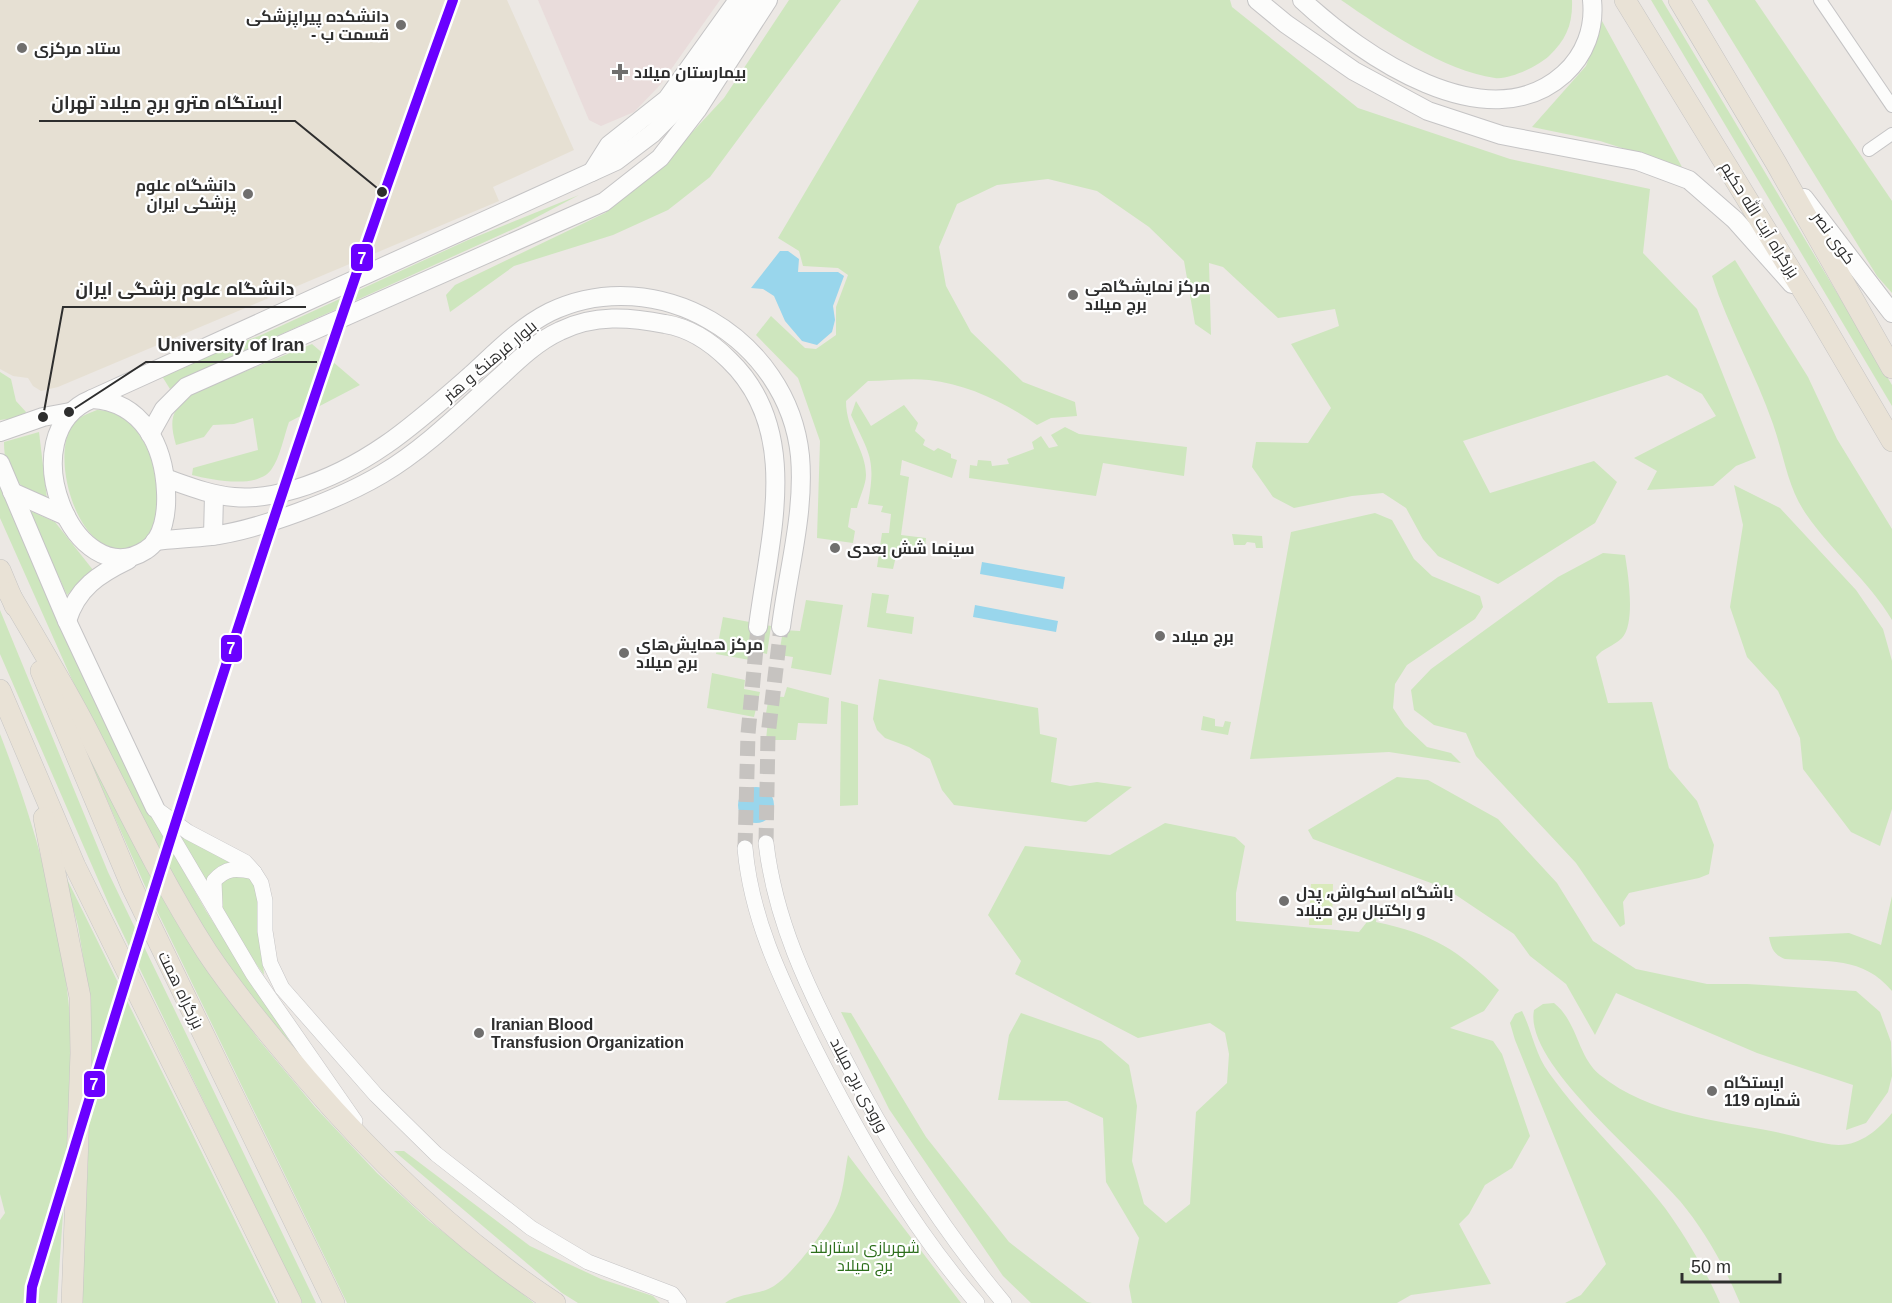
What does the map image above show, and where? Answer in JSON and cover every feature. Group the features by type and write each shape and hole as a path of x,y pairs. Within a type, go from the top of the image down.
{"highway":[{"name":"بزرگراه آیت الله حکیم","path":"1624,0 1815,310 1892,441"},
{"path":"1679,0 1776,163 1892,368"},
{"name":"بزرگراه همت","path":"0,570 86,784 132,887 334,1303"},
{"path":"9,593 85,727 140,838 208,954 250,1011 306,1079 384,1162 442,1217 555,1303"},
{"path":"0,690 75,866 291,1303"},
{"path":"34,770 80,998 81,1053 72,1303"},
{"path":"64,1303 76,1177"}],"main road":[{"path":"592,171 609,145 667,99 738,0"},
{"path":"0,432 43,417 69,412 92,399 616,161 679,109 699,83 753,0"},
{"path":"150,434 164,410 186,387 604,202 660,158 697,110 768,0"},
{"path":"1257,0 1286,24 1354,71 1428,111 1502,135 1638,161 1689,180 1735,220 1815,310"},
{"path":"1286,24 1302,1 1337,32 1374,57 1416,77 1467,96 1510,100 1546,87 1566,72 1579,57 1588,38 1592,0"},
{"name":"کوی نصر","path":"1776,163 1892,313"},
{"name":"بلوار فرهنگ و هنر","path":"165,478 214,495 237,498 272,496 324,480 372,456 415,425 516,335 549,313 589,299 636,297 682,306 727,330 744,343 765,364 787,408 799,453 801,499 781,627"},
{"name":"بلوار فرهنگ و هنر","path":"155,541 213,536 269,521 332,499 382,474 428,441 528,351 559,331 593,320 634,318 675,326 715,346 749,383 760,404 775,448 777,477 758,627"},
{"path":"67,621 76,599 88,584 100,574 135,557 155,541 165,516 165,478 150,434 141,419 116,402 92,399"},
{"path":"69,412 55,438 53,453 56,490 66,516 79,537 94,551 114,559 135,557"},
{"path":"0,463 67,621 155,808"},
{"path":"12,492 66,516"},
{"path":"213,536 214,495"},
{"path":"269,521 260,510 262,503 272,496"}],"street":[{"path":"1820,0 1892,106"},
{"path":"1869,150 1892,134"},
{"path":"761,602 784,605"},
{"path":"155,808 220,921 259,983 384,1162"},
{"path":"155,808 188,832 240,859 254,872 265,901 264,931 270,963 282,988 376,1095 436,1154 531,1228 588,1262 672,1294 679,1303"},
{"name":"ورودی برج میلاد","path":"766,843 776,902 792,949 855,1080 899,1158 944,1228 1004,1303"},
{"path":"745,848 755,906 769,952 829,1076 880,1172 938,1256 977,1303"},
{"path":"220,921 213,892 214,881 220,873 231,868 254,872"},
{"path":"755,906 776,902"},
{"path":"769,952 792,949"}],"shaded area":[{"name":"دانشگاه علوم پزشکی ایران","path":"0,0 507,0 574,150 493,187 499,201 58,387 41,391 33,386 28,378 13,376 0,369"},
{"name":"بیمارستان میلاد","path":"538,0 720,0 660,85 634,112 601,126 589,120"}],"green space":[{"path":"789,0 841,0 710,177 668,210 613,235 514,266 450,312 446,295 455,285 605,213 658,169 724,98"},
{"path":"919,0 1230,0 1232,7 1358,108 1510,159 1650,189 1643,253 1697,309 1756,458 1736,466 1713,486 1647,490 1657,471 1634,458 1716,416 1702,394 1667,375 1463,441 1490,493 1594,461 1617,482 1595,523 1498,584 1438,556 1423,539 1406,508 1383,493 1352,496 1294,508 1273,497 1252,467 1256,442 1308,443 1331,408 1291,344 1339,326 1335,309 1278,318 1223,267 1209,263 1211,335 1195,324 1184,261 1149,227 1097,191 1048,179 997,185 957,204 939,247 946,286 971,332 1023,382 1075,402 1077,416 1051,418 1037,425 986,396 943,382 921,379 868,381 846,401 849,422 863,457 866,475 857,508 851,508 848,527 855,531 853,543 817,538 820,441 798,378 756,335 771,316 805,348 816,349 836,335 836,307 848,275 838,268 803,266 799,251 778,238"},
{"path":"1341,0 1572,0 1572,9 1567,31 1560,44 1549,56 1524,72 1495,78 1475,74 1435,58 1395,36"},
{"path":"1651,0 1662,0 1892,385 1892,406"},
{"path":"1707,0 1755,0 1892,201 1892,293 1877,276"},
{"path":"1602,21 1682,167 1600,141 1532,127 1586,66"},
{"path":"579,195 518,227 191,375 170,389 160,373 259,336 468,240"},
{"path":"1735,260 1808,377 1837,439 1892,529 1892,620 1873,592 1816,528 1794,492 1766,405 1712,276"},
{"path":"312,344 360,385 289,422 277,459 271,470 264,476 256,480 234,481 192,475 193,468 258,450 253,418 234,424 213,425 204,437 176,445 173,416 184,400 190,394"},
{"path":"0,372 11,379 16,401 26,412 24,417 0,420"},
{"path":"856,401 871,426 904,405 918,423 915,431 925,440 923,445 934,451 938,448 951,454 951,458 957,460 952,478 902,460 900,475 909,477 901,535 926,538 924,555 897,552 893,569 877,567 882,533 889,533 891,514 881,512 883,506 868,504 871,477 870,458 851,415"},
{"path":"97,410 120,416 138,433 150,455 157,481 157,507 151,529 139,544 119,549 104,545 91,534 80,518 66,480 64,460 71,427 79,418"},
{"path":"1065,427 1079,434 1187,447 1184,476 1103,463 1096,496 969,478 970,465 977,466 978,460 991,461 992,466 1009,464 1007,459 1034,449 1032,442 1041,436 1049,448 1058,446 1051,435"},
{"path":"39,432 47,499 28,490 15,479 10,472 5,454 4,442"},
{"path":"0,478 140,794 206,911 312,1076 233,973 179,890 77,691 0,518"},
{"path":"1734,485 1780,508 1856,590 1883,629 1892,661 1892,809 1880,846 1851,832 1803,769 1800,738 1778,691 1747,657 1730,607 1743,525"},
{"path":"28,510 55,522 93,570 67,595"},
{"path":"1375,513 1392,520 1414,559 1432,576 1480,596 1483,607 1475,619 1407,665 1395,684 1393,708 1405,726 1427,747 1451,753 1461,763 1389,752 1250,759 1291,532"},
{"path":"1232,534 1262,536 1263,548 1256,548 1255,543 1247,542 1245,545 1234,545"},
{"path":"1603,553 1625,555 1630,598 1629,621 1622,638 1596,657 1608,703 1652,702 1669,768 1697,801 1714,845 1709,874 1629,893 1623,902 1625,924 1620,927 1576,863 1476,756 1466,733 1434,725 1414,710 1411,690 1431,669 1558,577"},
{"path":"872,593 889,595 886,613 914,617 912,634 867,627"},
{"path":"806,600 843,605 831,675 791,668 793,657 779,655 783,630 800,631"},
{"path":"0,610 108,872 316,1303 301,1303 110,907 0,654"},
{"path":"723,617 771,626 767,654 751,650 750,660 716,654"},
{"path":"712,673 745,680 744,689 760,692 754,717 707,708"},
{"path":"879,679 1038,708 1040,734 1057,738 1051,782 1070,786 1097,782 1132,787 1086,822 954,805 942,790 930,759 909,747 885,738 877,730 873,719"},
{"path":"787,687 829,698 827,724 798,723 796,740 766,740 768,720 765,719 769,696 784,697"},
{"path":"841,701 858,705 858,805 840,806"},
{"path":"1203,716 1215,719 1215,726 1223,727 1225,721 1231,722 1228,735 1201,730"},
{"path":"75,727 216,982 259,1040 315,1107 377,1173 429,1221 534,1303 347,1303 145,886"},
{"path":"0,734 26,806 47,879 62,954 71,1030 72,1057 57,1303 0,1303 0,1220 5,1213 0,1194"},
{"path":"1397,777 1428,780 1498,819 1557,883 1593,941 1636,969 1707,984 1747,984 1856,991 1880,1012 1891,1042 1892,1076 1888,1092 1866,1123 1846,1130 1853,1085 1757,1053 1616,993 1595,1035 1566,984 1530,956 1514,934 1447,889 1313,839 1308,830"},
{"path":"168,822 234,862 206,887"},
{"path":"1165,823 1235,837 1245,846 1236,893 1236,921 1359,932 1378,908 1376,922 1414,932 1444,945 1499,990 1484,1011 1450,1028 1493,1041 1502,1054 1530,1136 1512,1168 1485,1185 1469,1214 1459,1224 1491,1284 1411,1295 1397,1303 1132,1303 1129,1286 1139,1238 1106,1182 1103,1118 1067,1101 998,1100 1009,1035 1021,1013 1101,1041 1129,1065 1137,1106 1132,1161 1144,1204 1166,1223 1190,1204 1196,1112 1227,1083 1229,1054 1225,1033 1210,1023 1138,1038 1015,974 1021,961 988,915 1025,846 1110,855"},
{"path":"63,871 276,1303 82,1303 92,1057 89,993 78,926"},
{"path":"236,874 250,879 256,889 264,975 233,931 221,905 218,893 220,884 225,878"},
{"path":"1311,884 1333,884 1332,925 1309,925"},
{"path":"1892,896 1892,991 1881,980 1856,966 1830,961 1785,959 1772,948 1769,937 1849,933 1881,945"},
{"path":"1554,1003 1568,1020 1586,1058 1600,1075 1640,1099 1662,1107 1707,1119 1839,1145 1855,1142 1869,1135 1892,1113 1892,1303 1740,1303 1714,1250 1680,1201 1591,1111 1548,1057 1536,1032 1534,1010 1543,1004"},
{"path":"1522,1011 1540,1058 1549,1073 1665,1208 1695,1254 1720,1303 1565,1303 1581,1295 1606,1264 1515,1040 1510,1023 1515,1014"},
{"path":"841,1012 851,1013 926,1137 1009,1242 1087,1302 1092,1303 1031,1303 1003,1276 889,1109"},
{"path":"394,1151 404,1151 530,1246 601,1279 653,1296 660,1303 578,1303 562,1293"},
{"name":"شهربازی استارلند برج میلاد","path":"848,1155 961,1303 725,1303 774,1286 801,1259 835,1211 842,1190"}],"water":[{"path":"780,251 788,251 799,259 798,272 838,272 844,276 833,306 835,320 832,332 817,345 802,341 785,321 774,296 763,289 751,288"},
{"path":"982,562 1065,577 1063,589 980,574"},
{"path":"975,605 1058,621 1056,632 973,617"},
{"path":"756,787 768,793 774,805 768,817 756,823 744,817 738,805 744,793"}],"tunnel":[{"path":"745,848 748,734 758,627"},
{"path":"766,843 768,735 781,627"}],"transit line":[{"name":"7","path":"31,1303 32,1287 81,1125 234,641 341,320 453,0"}],"place":[{"name":"دانشکده پیراپزشکی - قسمت ب","path":"401,25"},
{"name":"ستاد مرکزی","path":"22,48"},
{"name":"بیمارستان میلاد","path":"620,72"},
{"name":"ایستگاه مترو برج میلاد تهران","path":"382,192"},
{"name":"دانشگاه علوم پزشکی ایران","path":"248,194"},
{"name":"مرکز نمایشگاهی برج میلاد","path":"1073,295"},
{"name":"University of Iran","path":"69,412"},
{"name":"دانشگاه علوم بزشگى ايران","path":"43,417"},
{"name":"سینما شش بعدی","path":"835,548"},
{"name":"برج میلاد","path":"1160,636"},
{"name":"مرکز همایش‌های برج میلاد","path":"624,653"},
{"name":"باشگاه اسکواش، پدل و راکتبال برج میلاد","path":"1284,901"},
{"name":"Iranian Blood Transfusion Organization","path":"479,1033"},
{"name":"ایستگاه شماره 119","path":"1712,1091"}]}
